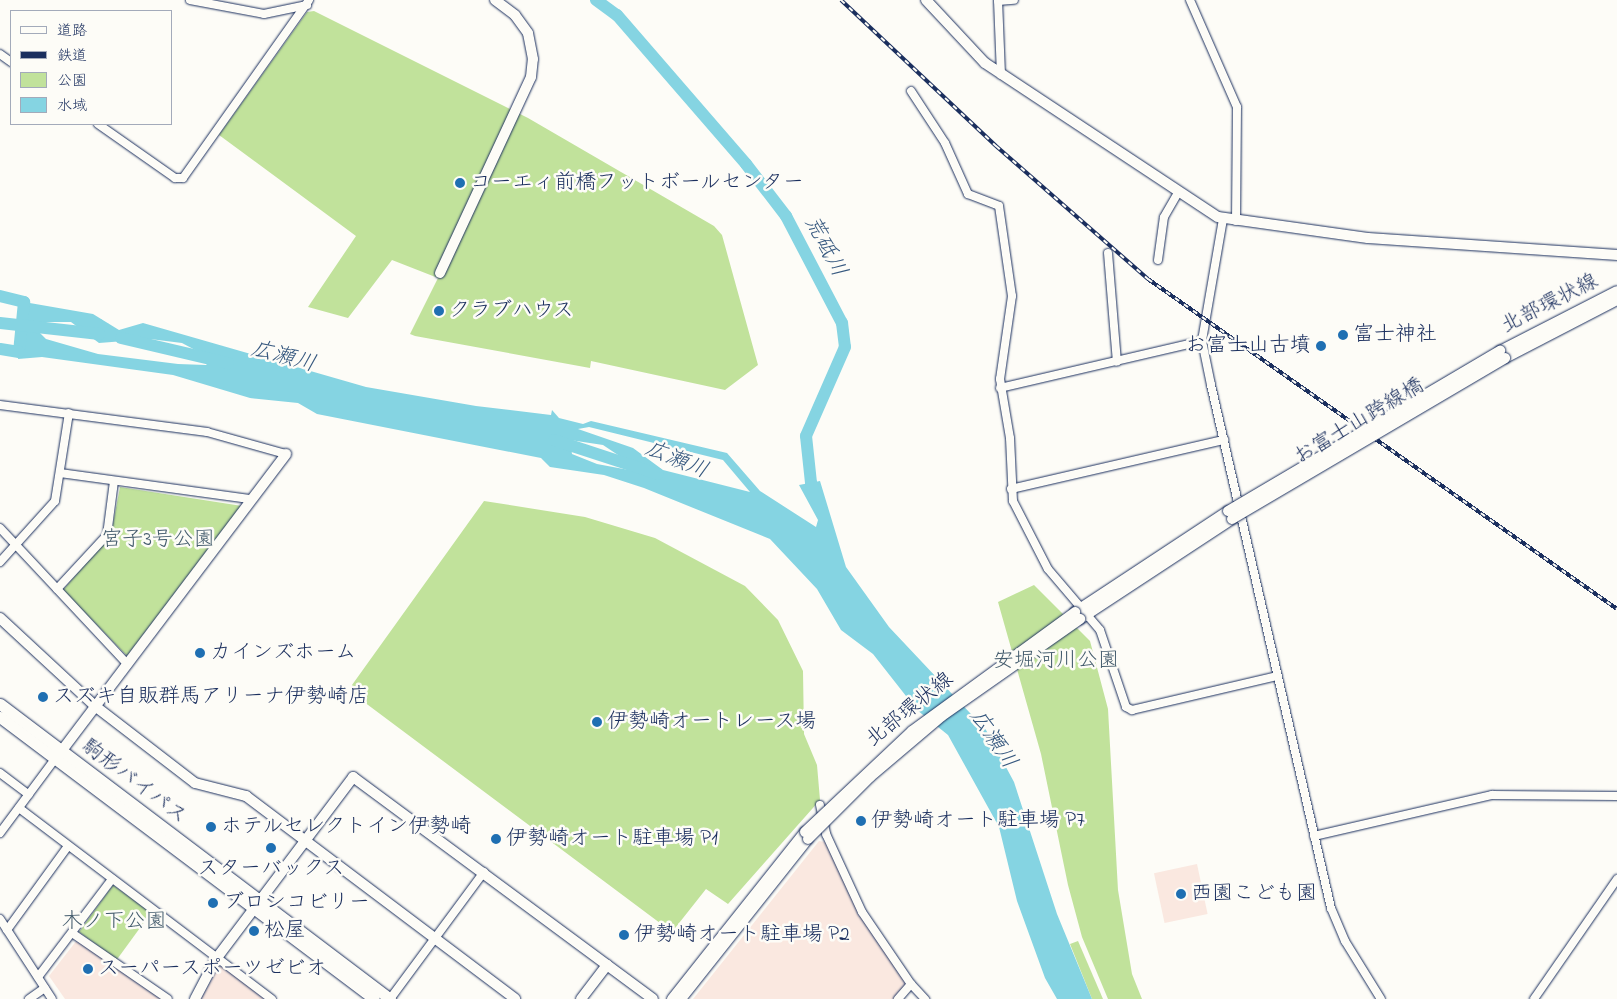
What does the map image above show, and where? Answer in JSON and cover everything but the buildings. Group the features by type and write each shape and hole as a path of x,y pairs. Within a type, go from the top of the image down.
{"main road":[{"name":"駒形バイパス","path":"0,704 58,755"},
{"name":"駒形バイパス","path":"0,717 58,755 257,905 390,999"},
{"name":"駒形バイパス","path":"257,905 361,995 374,999"}],"street":[{"path":"190,0 264,14 308,2"},
{"path":"440,272 531,76 534,59 528,33 515,15 496,0"},
{"path":"926,0 964,44 1001,74 1223,219 1368,238 1617,255"},
{"path":"1001,74 998,1 1014,0"},
{"path":"1190,0 1237,107 1236,221"},
{"path":"99,125 175,178 183,178 308,2"},
{"path":"911,91 945,143 968,194 999,206 1012,296 1000,388 1010,438 1011,489 1016,509 1039,555 1081,613 1104,637 1129,710 1277,676"},
{"path":"1158,260 1164,217 1178,191"},
{"path":"1223,219 1202,341 1314,836 1339,930 1381,999"},
{"path":"1108,253 1117,362"},
{"name":"北部環状線","path":"1502,354 1617,291"},
{"name":"北部環状線","path":"1502,354 1617,300"},
{"path":"1000,388 1202,341"},
{"name":"お富士山跨線橋","path":"1230,515 1502,354"},
{"path":"0,405 207,432 286,454 0,833"},
{"path":"0,562 55,501 68,413"},
{"path":"1011,489 1224,440"},
{"path":"60,473 114,482 251,499"},
{"path":"57,589 107,535 114,482"},
{"name":"北部環状線","path":"672,999 806,836 915,738 1081,613 1230,515"},
{"path":"0,528 128,665"},
{"path":"0,618 95,706 195,783 246,796 515,999"},
{"path":"0,773 29,795"},
{"path":"196,999 216,959 305,840 356,777 653,999"},
{"path":"1314,836 1492,795 1617,796"},
{"path":"820,805 826,834 862,912 911,984 925,999"},
{"path":"19,808 216,959 272,999"},
{"name":"北部環状線","path":"681,999 806,836"},
{"path":"7,930 68,846"},
{"path":"390,999 484,872"},
{"path":"38,977 112,879"},
{"path":"1534,999 1617,879"},
{"path":"0,919 52,999"},
{"path":"72,933 168,999"},
{"path":"581,999 607,965"},
{"path":"898,999 911,984"},
{"path":"29,999 45,988"}],"shaded area":[{"path":"819,841 825,842 859,911 907,983 894,999 693,999"},
{"name":"西園こども園","path":"1197,864 1208,914 1165,923 1154,873"},
{"name":"スーパースポーツゼビオ","path":"77,940 163,999 65,999 49,976"},
{"path":"219,966 223,966 267,999 201,999"}],"green space":[{"name":"コーエィ前橋フットボールセンター","path":"314,11 528,118 714,226 722,235 758,365 725,390 591,361 590,368 415,336 410,334 438,278 392,260 348,318 308,307 356,236 219,135 307,12"},
{"name":"宮子3号公園","path":"120,487 242,506 127,656 63,590 111,534"},
{"name":"伊勢崎オートレース場","path":"484,501 585,517 655,538 745,586 778,620 803,671 804,734 817,765 820,800 728,904 706,889 672,932 352,693 352,685"},
{"name":"安堀河川公園","path":"1034,585 1090,641 1108,709 1118,890 1132,974 1142,999 1108,999 1082,937 1068,885 1041,754 998,602"},
{"name":"木ノ下公園","path":"113,885 151,913 117,960 79,932"},
{"path":"1078,941 1103,999 1092,999 1070,944"}],"water":[{"path":"24,302 93,314 119,330 143,323 366,387 476,406 551,415 552,410 559,418 583,424 591,421 727,453 760,491 816,527 818,520 799,485 820,481 846,567 889,627 986,730 1014,782 1057,914 1092,999 1057,999 1045,978 1017,901 999,827 948,735 917,710 873,654 841,630 817,589 770,539 644,488 604,475 550,467 541,458 317,414 298,403 250,398 173,375 42,357 18,359","holes":["45,322 71,322 99,343 150,339 182,343 212,359 206,365 178,364 98,354 46,339 39,332","589,427 723,460 750,492 663,470 633,448 578,429","570,440 603,445 645,473 597,464 572,454"]}],"waterway":[{"name":"荒砥川","path":"596,0 617,15 746,164 786,216 842,323 845,347 806,436 811,483 817,499"},
{"name":"広瀬川","path":"0,296 24,302 19,352 0,349"},
{"name":"広瀬川","path":"0,323 99,334"},
{"name":"広瀬川","path":"121,338 228,363"},
{"name":"広瀬川","path":"554,440 658,474"}],"railway":[{"path":"841,0 996,146 1148,279 1617,609"}],"place":[{"name":"コーエィ前橋フットボールセンター","path":"460,183"},
{"name":"クラブハウス","path":"439,311"},
{"name":"富士神社","path":"1343,335"},
{"name":"お富士山古墳","path":"1321,346"},
{"name":"カインズホーム","path":"200,653"},
{"name":"スズキ自販群馬アリーナ伊勢崎店","path":"43,697"},
{"name":"伊勢崎オートレース場","path":"597,722"},
{"name":"伊勢崎オート駐車場 P7","path":"861,821"},
{"name":"ホテルセレクトイン伊勢崎","path":"211,827"},
{"name":"伊勢崎オート駐車場 P1","path":"496,839"},
{"name":"スターバックス","path":"271,848"},
{"name":"西園こども園","path":"1181,894"},
{"name":"ブロンコビリー","path":"213,903"},
{"name":"松屋","path":"254,931"},
{"name":"伊勢崎オート駐車場 P2","path":"624,935"},
{"name":"スーパースポーツゼビオ","path":"88,969"}]}
